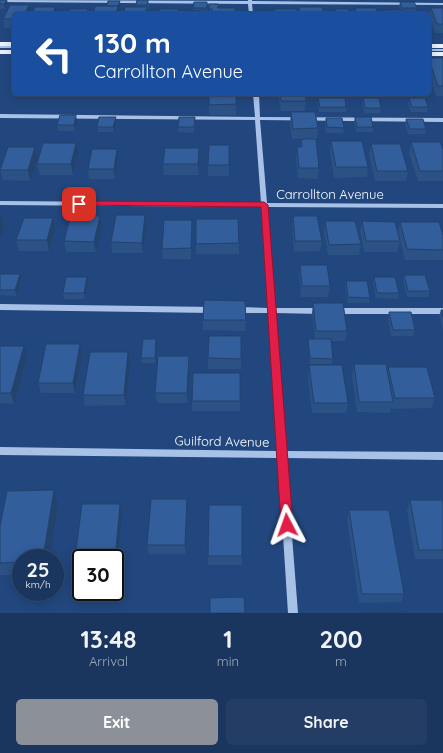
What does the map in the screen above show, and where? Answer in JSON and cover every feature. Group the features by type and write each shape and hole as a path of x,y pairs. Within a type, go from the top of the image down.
{"main road":[{"path":"0,44 12,44"},
{"path":"431,46 443,46"},
{"path":"0,52 12,52"},
{"path":"431,54 443,54"}],"street":[{"path":"0,1 250,1 443,4"},
{"path":"250,1 251,12"},
{"path":"0,47 12,47"},
{"path":"431,50 443,50"},
{"path":"256,96 293,613"},
{"path":"0,116 443,120"},
{"name":"Carrollton Avenue","path":"0,203 443,206"},
{"path":"0,307 443,311"},
{"name":"Guilford Avenue","path":"0,451 443,456"}],"building":[{"path":"0,0 7,0 4,4 0,4"},
{"path":"137,0 148,0 147,5 136,5"},
{"path":"108,1 120,1 118,6 107,6"},
{"path":"194,2 207,2 207,8 193,8"},
{"path":"400,2 414,2 417,8 402,8"},
{"path":"209,4 218,4 218,8 235,8 235,12 212,12 212,9 209,9"},
{"path":"10,5 29,5 26,12 12,12 12,19 3,19"},
{"path":"95,6 118,6 116,12 94,12"},
{"path":"35,7 55,7 54,12 33,12"},
{"path":"125,7 147,7 146,12 124,12"},
{"path":"299,7 322,7 323,12 300,12"},
{"path":"355,8 376,8 377,12 356,12"},
{"path":"431,8 443,8 443,24 437,24"},
{"path":"70,9 88,9 87,12 69,12"},
{"path":"159,9 178,9 178,12 158,12"},
{"path":"274,9 297,9 297,12 275,12"},
{"path":"335,9 348,9 349,12 336,12"},
{"path":"384,10 401,10 402,12 384,12"},
{"path":"186,11 205,11 205,12"},
{"path":"431,58 443,58 443,86 438,86 431,66"},
{"path":"209,96 236,96 236,104 209,105"},
{"path":"280,96 305,96 306,101 281,101"},
{"path":"318,98 345,98 346,107 320,107"},
{"path":"363,98 379,98 381,108 365,108"},
{"path":"409,98 425,98 428,107 412,107"},
{"path":"291,112 315,112 318,128 293,129"},
{"path":"60,115 76,115 74,125 57,125"},
{"path":"99,117 116,117 113,127 97,127"},
{"path":"179,117 195,117 194,127 178,127"},
{"path":"355,117 371,117 373,127 357,127"},
{"path":"326,118 342,118 344,128 327,127"},
{"path":"406,119 423,119 426,129 410,129"},
{"path":"301,139 316,139 319,168 299,168 297,147 302,147"},
{"path":"331,141 362,141 368,167 336,167"},
{"path":"411,142 440,142 443,149 443,171 420,171"},
{"path":"43,143 76,143 71,164 37,164"},
{"path":"371,144 400,144 408,171 377,171"},
{"path":"209,145 229,145 229,165 208,165"},
{"path":"8,147 35,147 28,170 0,170"},
{"path":"165,148 199,148 198,164 163,164"},
{"path":"92,149 117,149 114,169 88,169"},
{"path":"71,215 100,216 94,242 64,241"},
{"path":"116,215 145,215 142,243 111,242"},
{"path":"293,216 317,216 322,241 295,241"},
{"path":"24,218 53,218 47,240 16,240"},
{"path":"196,219 238,219 239,243 196,244"},
{"path":"164,220 192,220 191,248 162,249"},
{"path":"325,221 355,221 361,244 329,245"},
{"path":"362,221 395,222 400,241 366,241"},
{"path":"400,222 439,222 443,235 443,250 407,249"},
{"path":"300,265 327,265 330,286 302,286"},
{"path":"0,274 20,274 15,290 0,290"},
{"path":"404,275 425,275 430,291 408,291"},
{"path":"66,277 87,277 84,293 63,293"},
{"path":"374,277 395,277 399,293 377,293"},
{"path":"346,281 367,281 370,298 348,297"},
{"path":"204,300 245,301 246,320 203,320"},
{"path":"313,303 343,303 347,331 316,331"},
{"path":"389,312 411,312 415,330 393,330"},
{"path":"209,336 241,336 241,359 208,358"},
{"path":"143,339 156,339 155,358 141,358"},
{"path":"308,339 331,339 333,359 310,358"},
{"path":"46,344 80,344 73,383 38,383"},
{"path":"0,346 24,346 11,393 0,393"},
{"path":"90,352 128,352 124,395 83,395"},
{"path":"158,356 189,356 187,393 155,393"},
{"path":"354,364 386,364 393,402 359,402"},
{"path":"309,365 342,365 348,403 314,403"},
{"path":"388,367 427,367 435,398 395,398"},
{"path":"193,373 240,373 240,401 192,401"},
{"path":"54,490 44,549 12,549 12,562 0,563 0,526 7,491"},
{"path":"151,499 187,499 185,545 147,545"},
{"path":"410,500 443,500 443,550 419,550"},
{"path":"82,504 120,504 116,549 76,549"},
{"path":"209,505 242,505 242,556 208,556"},
{"path":"349,510 389,510 404,594 362,594"},
{"path":"244,597 245,613 210,613 210,598"},
{"path":"407,612 407,613 361,613"}],"route":[{"path":"79,204 264,205 287,525"}]}
